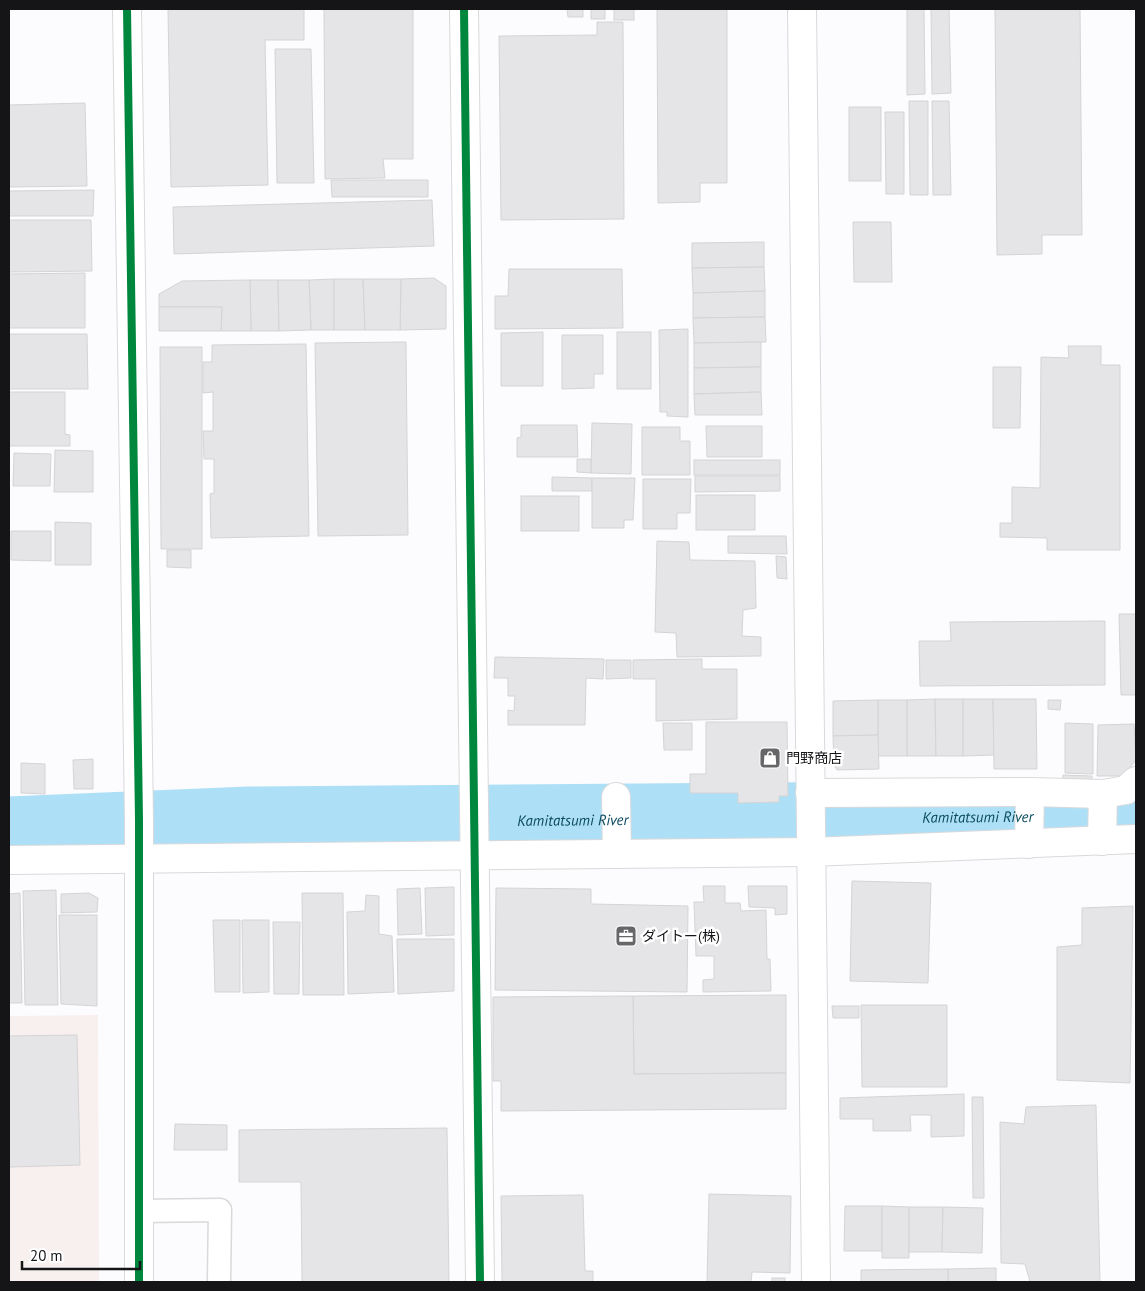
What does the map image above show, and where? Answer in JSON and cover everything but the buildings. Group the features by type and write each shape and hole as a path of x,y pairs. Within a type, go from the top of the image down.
{"street":[{"path":"127,9 139,838 139,1282"},
{"path":"464,9 480,1282"},
{"path":"802,9 816,1282"},
{"path":"9,860 139,838 474,855 616,823 810,852 1030,816 1103,816 1136,781"},
{"path":"810,809 1030,816 1103,816 1136,839"}],"lane":[{"path":"139,1211 220,1210 219,1282"}],"shaded area":[{"path":"98,1015 99,1282 9,1282 9,1016"}],"waterway":[{"name":"Kamitatsumi River","path":"9,832 249,822 1136,815"}],"cycle path":[{"path":"127,9 139,820 139,1282"},
{"path":"464,9 480,1282"}],"place":[{"name":"門野商店","path":"770,758"},
{"name":"ダイトー(株)","path":"626,936"}]}
